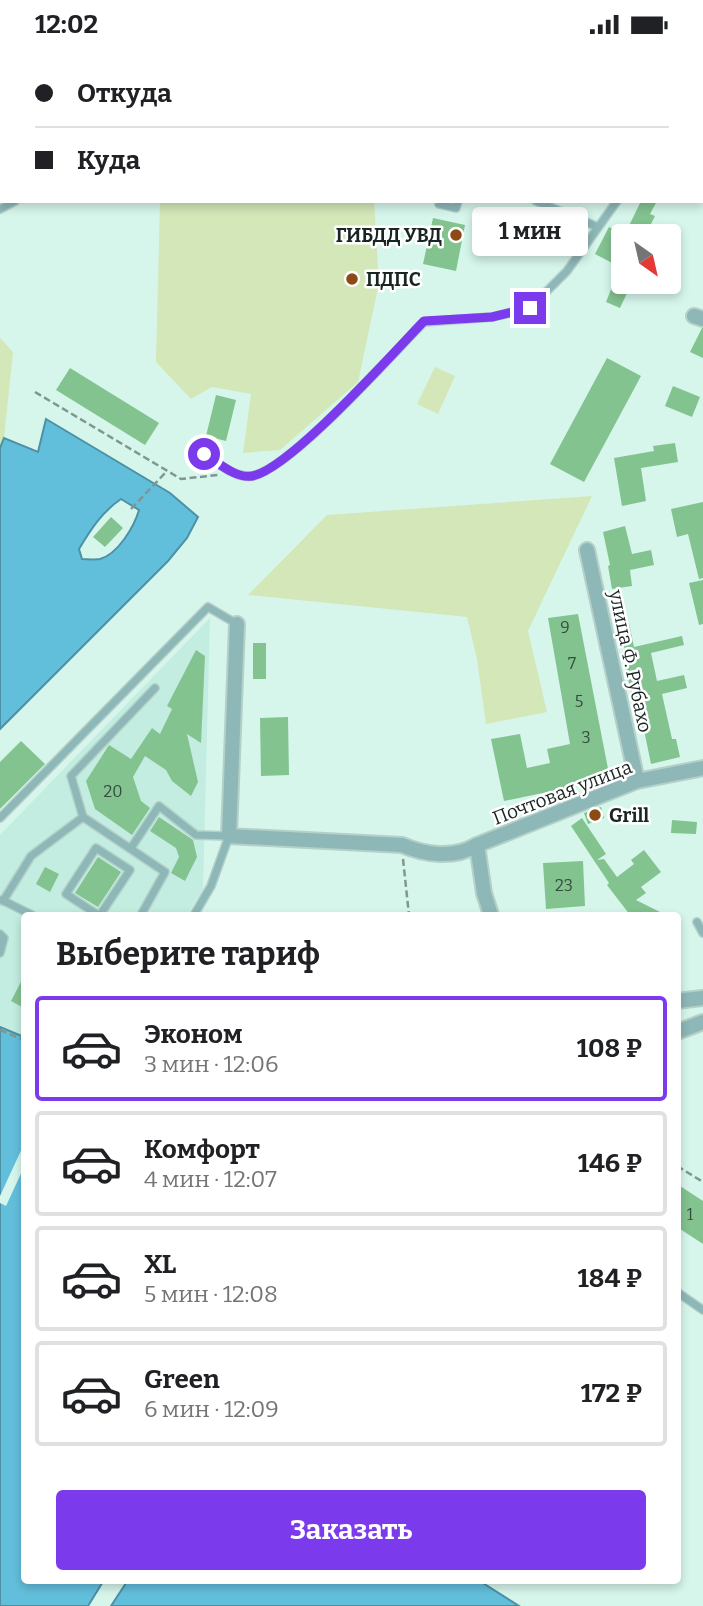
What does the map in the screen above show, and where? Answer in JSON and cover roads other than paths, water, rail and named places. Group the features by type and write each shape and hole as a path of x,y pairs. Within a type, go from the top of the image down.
{"street":[{"name":"улица Ф. Рубахо","path":"587,549 637,781"},
{"path":"229,836 237,624"},
{"name":"Почтовая улица","path":"229,836 402,845 419,853 452,854 465,852 637,781 703,768"},
{"path":"477,845 484,893 490,912"},
{"path":"681,1001 703,998"},
{"path":"681,1030 702,1022"}],"lane":[{"path":"439,203 456,208 457,203"},
{"path":"541,203 598,227"},
{"path":"204,454 235,473 251,477 272,467 301,446 424,321 492,317 530,308 567,271 616,203"},
{"path":"0,818 208,607 237,624"},
{"path":"143,912 166,872 83,817 71,776 155,688"},
{"path":"131,848 159,806 197,835 229,836 211,886 196,912"},
{"path":"26,912 2,900 31,856 83,817"},
{"path":"94,912 66,894 96,848 130,870 101,912"},
{"path":"697,922 703,933"},
{"path":"0,934 4,938 0,953"},
{"path":"681,1295 703,1310"}],"water":[{"path":"46,419 170,493 198,517 187,538 168,561 0,729 0,448 4,438 38,452","holes":["121,499 139,510 129,532 113,552 100,559 82,559 79,549 108,509"]},
{"path":"0,1027 21,1036 21,1584 102,1584 88,1606 0,1606"},
{"path":"125,1584 484,1584 519,1606 111,1606"}],"place":[{"name":"ГИБДД УВД","path":"456,235"},
{"name":"ПДПС","path":"352,279"},
{"name":"Grill","path":"595,815"}]}
